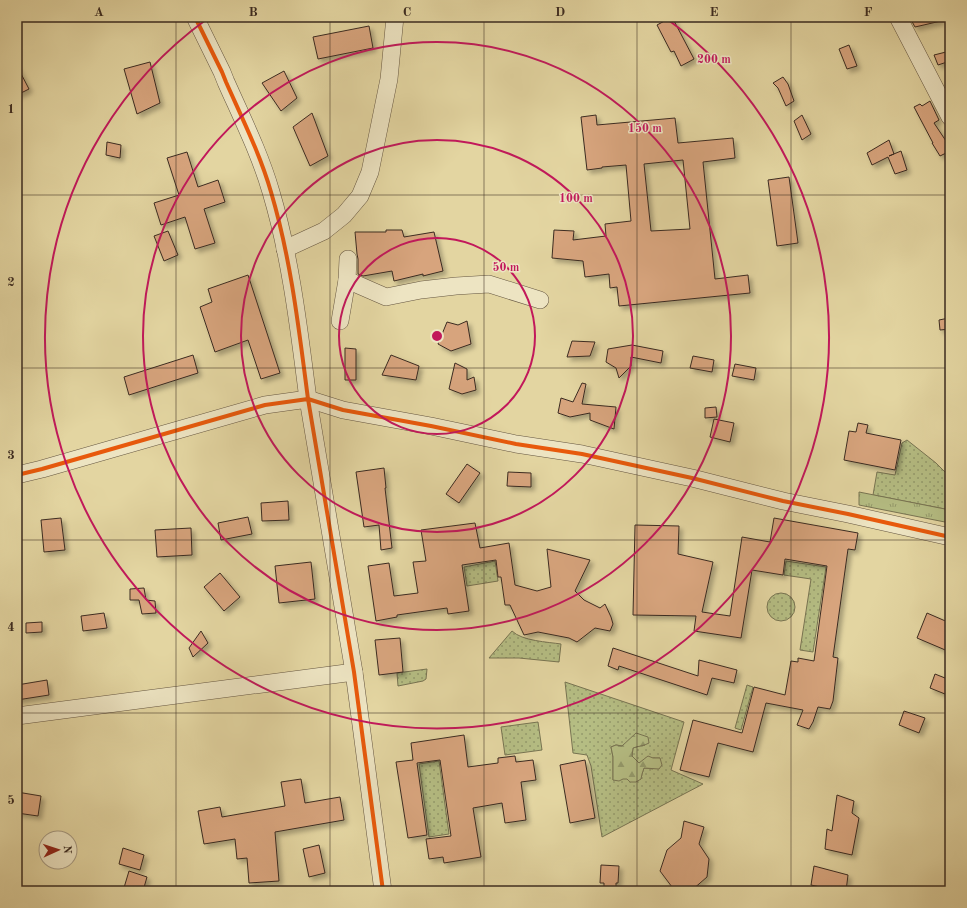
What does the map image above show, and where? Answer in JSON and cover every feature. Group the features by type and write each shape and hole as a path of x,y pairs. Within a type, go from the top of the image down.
{"street":[{"path":"195,17 222,72 254,144 271,191 286,249 300,336 308,399 354,672 382,891"},
{"path":"286,249 324,231 344,215 360,196 370,172 389,80 395,17"},
{"path":"898,17 950,116"},
{"path":"340,320 347,280 348,259"},
{"path":"347,280 386,297 421,290 489,284 540,300"},
{"path":"17,475 265,405 308,399 343,410 431,426 516,444 582,454 692,478 783,501 950,537"},
{"path":"17,716 354,672"}],"green space":[{"path":"907,440 936,463 950,477 950,510 873,495 877,472 895,475 902,443"},
{"path":"859,492 950,510 950,523 859,505"},
{"path":"495,561 498,581 467,586 464,567"},
{"path":"786,561 826,567 813,652 800,650 811,579 784,575"},
{"path":"781,593 791,597 795,607 791,617 781,621 771,617 767,607 771,597"},
{"path":"512,631 528,639 561,644 559,662 519,658 489,658"},
{"path":"427,669 426,679 423,681 398,686 397,673"},
{"path":"565,682 684,722 671,770 703,784 602,837 591,766 587,755 573,753","holes":["629,741 645,745 633,748 632,756 639,763 653,758 660,758 653,769 644,768 641,779 623,778 613,780 613,757 611,747 616,745 622,746"]},
{"path":"747,685 753,687 741,730 735,728"},
{"path":"538,722 542,750 505,755 501,727"},
{"path":"636,733 648,737 649,743 633,748 632,756 639,763 648,756 660,758 662,765 659,769 644,768 641,779 636,782 630,782 627,779 619,781 613,780 613,757 611,747 616,745 622,746"},
{"path":"439,761 449,834 429,837 419,764"}],"building":[{"path":"672,17 694,59 681,66 674,51 671,52 657,25"},
{"path":"941,17 941,21 915,27 910,18"},
{"path":"369,26 373,48 318,59 313,37"},
{"path":"849,45 857,66 847,69 839,49"},
{"path":"950,51 950,61 938,65 934,55"},
{"path":"150,62 160,103 137,114 124,69"},
{"path":"17,66 29,89 17,95"},
{"path":"284,71 297,98 281,111 262,83"},
{"path":"783,77 788,84 794,101 786,106 778,88 773,83"},
{"path":"930,101 939,120 934,123 950,147 950,151 940,156 914,107 920,104 922,106"},
{"path":"312,113 328,156 310,166 293,127"},
{"path":"596,115 597,125 675,118 678,143 733,138 735,158 703,162 715,279 748,275 750,293 619,306 617,287 610,288 609,274 585,277 583,261 552,258 554,230 574,231 573,240 606,236 605,224 631,221 626,165 587,170 581,117","holes":["683,160 690,229 651,231 644,164"]},
{"path":"802,115 811,134 802,140 794,121"},
{"path":"889,140 894,154 901,151 907,170 895,174 888,157 872,165 867,153"},
{"path":"107,142 121,145 120,158 106,155"},
{"path":"187,152 198,187 218,180 225,202 204,209 215,243 195,249 185,217 161,225 154,203 179,195 167,158"},
{"path":"789,177 798,243 777,246 768,180"},
{"path":"386,230 402,230 404,237 434,232 443,271 394,281 392,271 363,276 358,274 355,232 386,232"},
{"path":"168,231 178,255 164,261 154,236"},
{"path":"248,275 280,373 261,379 248,340 215,352 200,307 212,302 208,289"},
{"path":"949,318 950,329 940,330 939,320"},
{"path":"467,321 471,344 451,351 438,344 447,322 458,325"},
{"path":"572,341 595,342 590,356 567,357"},
{"path":"632,345 663,351 661,363 631,357 631,366 619,378 616,368 606,362 608,349"},
{"path":"345,348 356,349 356,380 345,380"},
{"path":"193,355 198,373 129,395 124,377"},
{"path":"391,355 419,366 416,380 382,375"},
{"path":"693,356 714,360 712,372 690,368"},
{"path":"455,363 467,369 467,380 474,377 476,390 462,394 449,389"},
{"path":"735,364 756,368 754,380 732,376"},
{"path":"582,383 586,384 582,404 616,407 614,429 590,420 590,413 570,417 558,413 561,398 573,402"},
{"path":"716,407 717,417 705,418 705,408"},
{"path":"714,419 734,423 730,442 710,437"},
{"path":"858,423 868,425 866,433 901,440 895,470 844,460 849,431 856,432"},
{"path":"467,464 480,473 459,503 446,494"},
{"path":"384,468 392,548 381,550 379,525 364,527 356,472"},
{"path":"508,472 531,473 531,487 507,486"},
{"path":"288,501 289,520 262,521 261,503"},
{"path":"248,517 252,534 221,540 218,523"},
{"path":"61,518 65,550 44,552 41,520"},
{"path":"774,518 858,533 855,550 848,549 833,657 838,658 833,701 830,709 818,707 809,729 797,725 803,710 766,703 753,752 718,743 709,777 680,770 693,720 742,733 754,687 785,695 791,661 798,662 798,658 814,661 827,566 785,559 783,575 752,570 741,638 694,631 696,616 633,615 635,525 679,526 678,554 713,562 702,612 730,616 742,537 770,542"},
{"path":"475,523 480,548 509,543 515,585 537,591 551,587 547,549 590,560 575,591 584,600 600,608 605,604 613,624 610,631 595,628 577,642 569,638 538,632 524,635 510,605 505,605 501,577 498,577 496,560 462,565 469,611 448,614 447,608 397,615 397,617 376,621 368,566 389,563 394,596 418,593 413,562 426,561 421,530"},
{"path":"191,528 192,555 157,557 155,530"},
{"path":"311,562 315,599 279,603 275,566"},
{"path":"220,573 240,597 224,611 204,587"},
{"path":"144,588 146,600 155,601 156,613 142,614 139,600 130,600 130,589"},
{"path":"104,613 107,628 83,631 81,616"},
{"path":"927,613 950,623 950,652 917,638"},
{"path":"42,622 42,632 26,633 26,623"},
{"path":"201,631 208,643 193,657 189,648"},
{"path":"400,638 403,672 379,675 375,640"},
{"path":"613,648 698,676 699,660 737,670 734,683 712,678 707,695 619,666 618,670 608,666"},
{"path":"935,674 950,680 950,696 930,688"},
{"path":"47,680 49,695 17,700 17,685"},
{"path":"904,711 925,718 919,733 899,725"},
{"path":"464,735 468,767 498,763 498,758 515,756 516,762 533,760 536,780 521,782 526,820 505,823 502,803 473,808 481,857 444,863 443,857 429,859 426,839 451,836 440,760 417,763 427,835 408,838 396,762 413,760 411,743"},
{"path":"585,760 595,818 570,823 560,765"},
{"path":"301,779 305,803 340,797 344,820 275,832 279,881 249,883 247,858 237,859 235,839 204,844 198,811 220,807 222,817 285,806 281,782"},
{"path":"17,792 41,796 38,816 17,813"},
{"path":"837,795 854,801 852,813 859,818 852,855 825,849 827,829 832,831"},
{"path":"684,821 704,827 699,844 709,859 707,877 692,890 672,887 660,871 667,850 681,838"},
{"path":"319,845 325,873 309,877 303,849"},
{"path":"123,848 144,855 140,870 119,864"},
{"path":"601,865 619,866 616,891 604,891 604,883 600,883"},
{"path":"814,866 848,875 846,891 811,885"},
{"path":"129,871 147,877 143,891 123,891"}],"cycle path":[{"path":"195,17 222,72 250,136 262,164 271,192 289,269 298,321 308,399 343,410 431,426 516,444 582,454 692,478 783,501 950,537"},
{"path":"17,475 265,405 308,399 354,672 383,891"}]}
